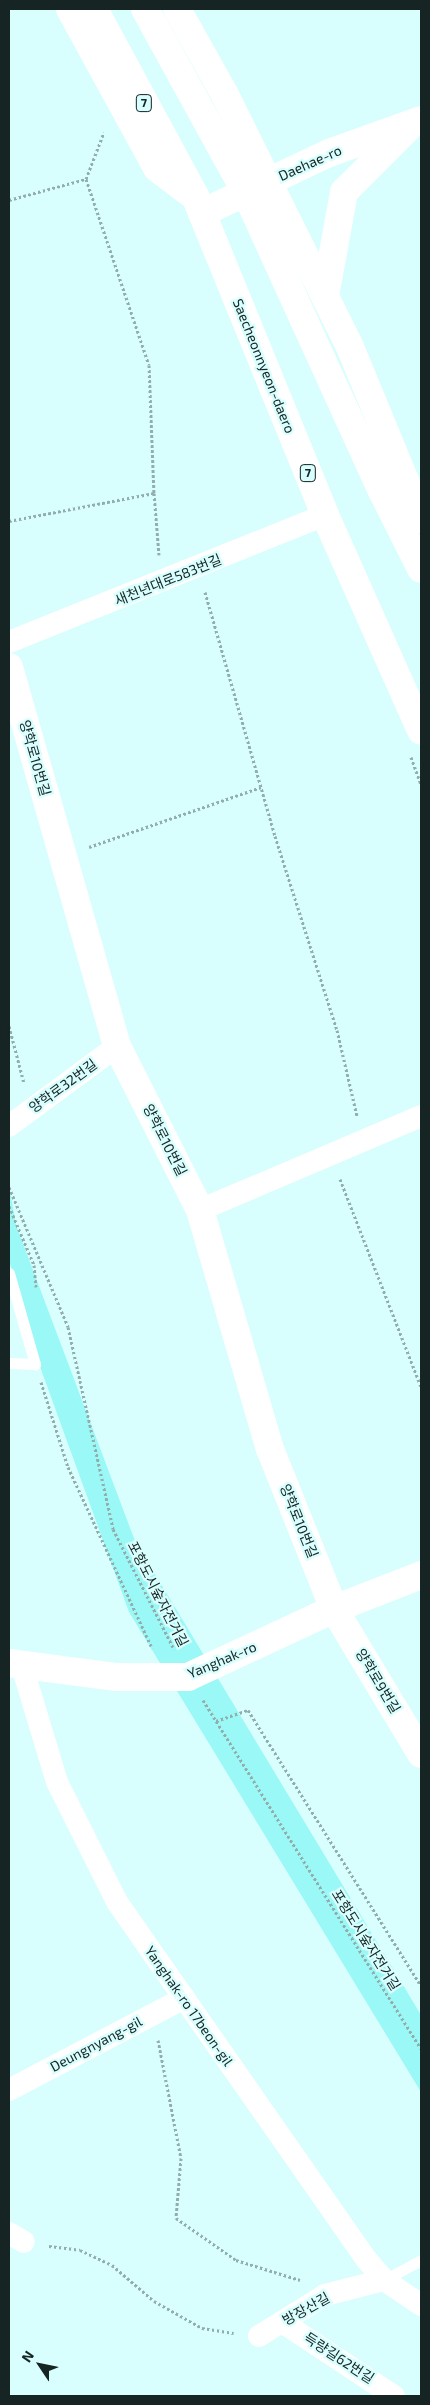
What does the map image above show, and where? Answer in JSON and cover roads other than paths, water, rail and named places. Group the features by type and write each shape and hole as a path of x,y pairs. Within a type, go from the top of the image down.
{"main road":[{"path":"70,9 157,168 198,205"},
{"name":"Saecheonnyeon-daero","path":"94,9 198,205 325,515 421,731"},
{"path":"145,9 325,296 414,478 421,519"},
{"path":"177,9 257,187 382,491 421,569"},
{"path":"325,296 344,192 417,121"},
{"name":"Daehae-ro","path":"198,205 257,187 329,153 417,121"},
{"name":"양학로10번길","path":"9,667 117,1046 200,1210 270,1449 334,1609"},
{"name":"Yanghak-ro","path":"15,1664 117,1677 175,1677 334,1609 421,1575"},
{"name":"양학로9번길","path":"334,1609 421,1754"}],"street":[{"name":"새천년대로583번길","path":"9,642 161,583 325,515"},
{"name":"양학로32번길","path":"9,1126 117,1046"},
{"path":"200,1210 421,1116"},
{"name":"Yanghak-ro 17beon-gil","path":"15,1664 57,1782 118,1902 366,2259 384,2280 408,2300 421,2305"},
{"name":"Deungnyang-gil","path":"9,2090 184,1998"},
{"name":"방장산길","path":"259,2336 325,2295 384,2280"},
{"name":"득량길62번길","path":"282,2322 394,2396"}],"lane":[{"path":"9,1273 35,1364 9,1362"},
{"path":"384,2280 421,2260"}]}
